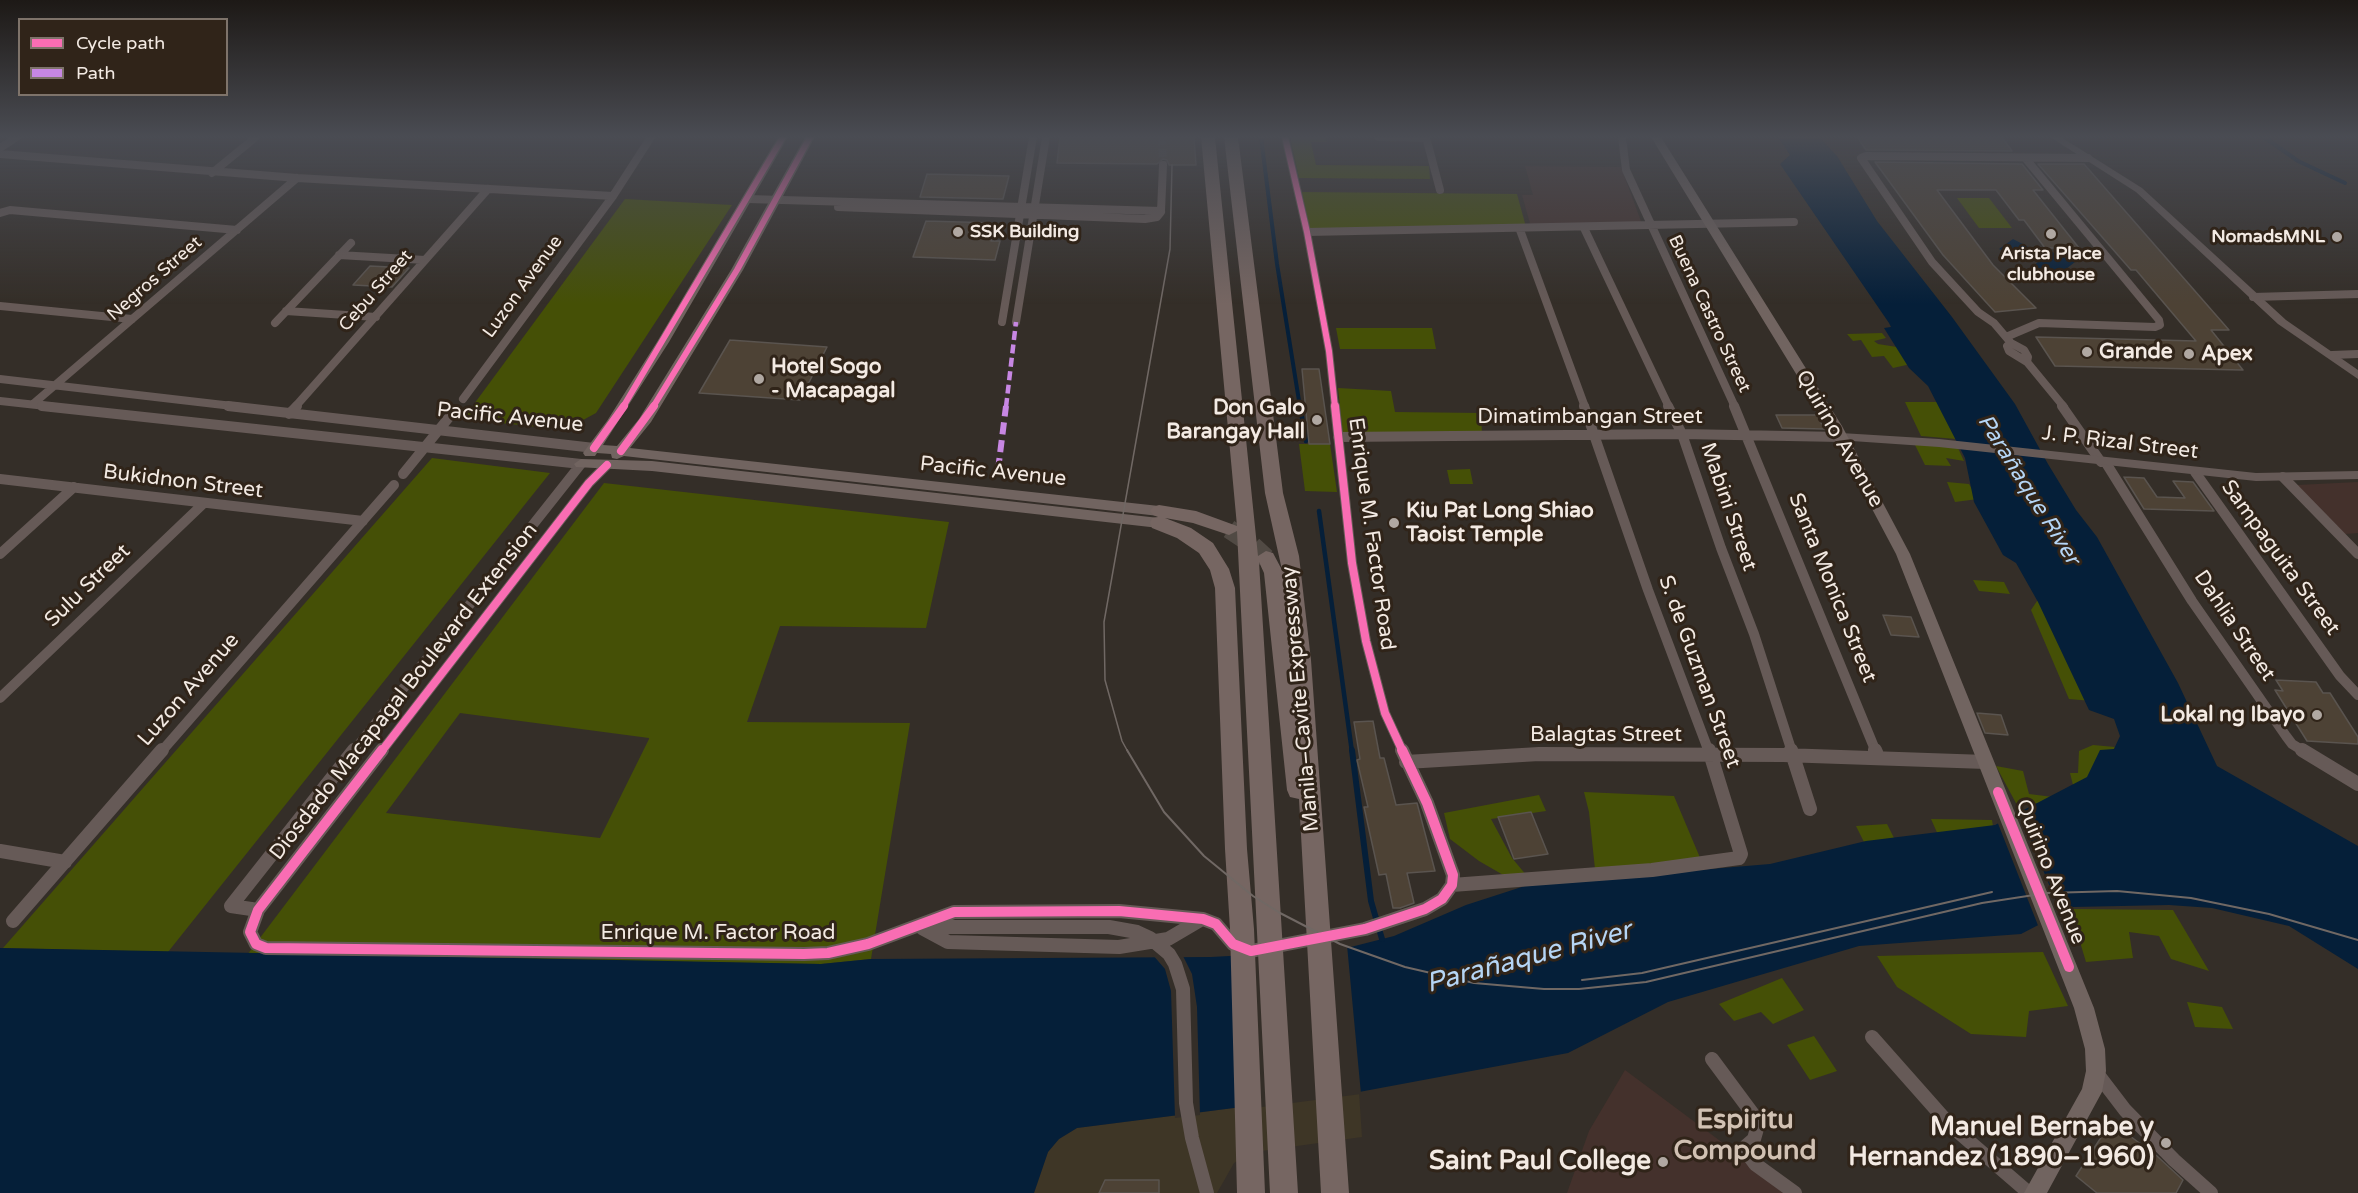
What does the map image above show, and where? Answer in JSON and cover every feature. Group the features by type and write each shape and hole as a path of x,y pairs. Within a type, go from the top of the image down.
{"highway":[{"name":"Manila–Cavite Expressway","path":"1213,193 1247,542 1284,1193"},
{"name":"Manila–Cavite Expressway","path":"1238,193 1274,493 1290,556 1293,582 1305,707 1335,1193"},
{"path":"1159,517 1196,517 1247,542 1274,573 1293,758 1317,929"},
{"path":"1159,517 1201,544 1214,560 1225,584 1236,849 1242,929 1251,1193"}],"main road":[{"path":"581,464 612,424 752,193"},
{"path":"607,465 621,451 656,403 780,193"},
{"name":"Quirino Avenue","path":"1690,193 1841,437 1903,554 2069,967 2091,1029 2096,1071 2092,1092 2035,1193"},
{"name":"Pacific Avenue","path":"594,448 1159,517"},
{"name":"Pacific Avenue","path":"581,464 652,466 1159,517"}],"street":[{"name":"Negros Street","path":"33,404 280,193"},
{"name":"Cebu Street","path":"289,414 485,193"},
{"path":"554,193 613,196"},
{"name":"Luzon Avenue","path":"463,399 615,193"},
{"path":"1002,322 1023,193"},
{"path":"1016,322 1037,193"},
{"path":"748,199 776,201 798,206 1034,211 1150,219 1157,217 1161,212 1162,193"},
{"name":"Enrique M. Factor Road","path":"1298,193 1329,351 1352,564 1366,641 1378,694 1406,762 1427,803 1453,875 1452,885"},
{"name":"Buena Castro Street","path":"1636,193 1748,435"},
{"path":"1883,193 1932,262 1978,312 1994,323 2009,340 2038,323 2155,327 2160,325 2159,320 2054,193"},
{"path":"2142,193 2282,322 2358,375"},
{"path":"0,213 10,210 237,230"},
{"path":"1307,232 1520,230 1794,222"},
{"name":"Mabini Street","path":"1584,228 1682,434 1704,502 1758,644 1810,809"},
{"name":"S. de Guzman Street","path":"1452,885 1652,870 1739,858 1740,848 1710,754 1651,599 1520,230"},
{"path":"275,323 351,243"},
{"path":"339,255 425,260"},
{"path":"2253,297 2358,294"},
{"path":"0,306 132,319"},
{"path":"286,311 376,317"},
{"name":"Dahlia Street","path":"2009,340 2007,346 2009,351 2026,362 2070,415 2192,601 2292,744 2358,784"},
{"path":"2332,355 2358,354"},
{"name":"Pacific Avenue","path":"0,380 594,448"},
{"name":"Pacific Avenue","path":"0,401 581,464"},
{"path":"403,474 455,410"},
{"name":"Dimatimbangan Street","path":"1338,437 1682,434 1841,437"},
{"name":"Santa Monica Street","path":"1748,435 1878,757"},
{"name":"J. P. Rizal Street","path":"1841,437 1939,443 2194,472 2283,477 2358,475"},
{"name":"Diosdado Macapagal Boulevard Extension","path":"258,910 231,906 581,464"},
{"name":"Diosdado Macapagal Boulevard Extension","path":"260,946 253,941 250,932 258,910 582,492 607,465"},
{"name":"Sampaguita Street","path":"2194,472 2340,676 2358,694"},
{"path":"2283,477 2358,554"},
{"name":"Bukidnon Street","path":"0,479 363,521"},
{"name":"Luzon Avenue","path":"13,921 394,485"},
{"path":"0,554 74,488"},
{"name":"Sulu Street","path":"0,698 204,503"},
{"name":"Balagtas Street","path":"1406,762 1539,753 1792,755 1986,762"},
{"path":"0,851 65,862"},
{"path":"919,927 948,942 1119,947 1168,939 1203,919 1216,924 1233,944 1244,950 1264,950 1365,929 1401,918 1442,899 1452,885"},
{"name":"Enrique M. Factor Road","path":"260,946 804,954 850,949 919,927 954,912 1119,911 1203,919"},
{"path":"919,927 1109,927 1131,931 1150,938 1168,954 1181,977 1185,1007 1186,1103 1192,1138 1207,1193"},
{"path":"1872,1037 1949,1124 2029,1193"},
{"path":"1712,1059 1755,1117 1758,1125 1754,1139 1746,1146 1747,1153 1755,1164 1795,1193"},
{"path":"2096,1071 2125,1110 2197,1188 2211,1193"}],"shaded area":[{"path":"1532,193 1630,193 1642,224 1531,227 1522,195 1533,195"},
{"path":"2358,482 2358,533 2345,534 2297,485"},
{"name":"Saint Paul College","path":"1625,1070 1790,1193 1567,1193 1589,1131"},
{"path":"1359,1092 1362,1137 1254,1152 1234,1163 1217,1193 1034,1193 1048,1152 1059,1139 1077,1128"}],"green space":[{"path":"1302,193 1517,194 1526,227 1310,229"},
{"path":"1957,198 1989,198 2012,228 1979,228"},
{"path":"625,199 732,205 596,413 572,426 548,428 463,419"},
{"path":"1336,328 1432,328 1436,349 1340,349"},
{"path":"1882,333 1886,338 1874,341 1878,344 1897,347 1911,364 1893,368 1884,356 1872,357 1861,340 1853,341 1847,334"},
{"path":"1338,388 1391,391 1395,412 1481,413 1482,434 1343,435"},
{"path":"1905,402 1945,402 1956,439 1921,436"},
{"path":"1914,443 1958,448 1964,461 1946,458 1951,466 1925,465"},
{"path":"1299,444 1330,444 1337,492 1305,491"},
{"path":"432,458 550,473 168,952 3,948"},
{"path":"1470,469 1473,484 1450,484 1447,470"},
{"path":"1947,482 1969,484 1978,499 1955,502"},
{"path":"604,483 949,522 926,628 780,626 747,722 910,723 871,959 821,964 247,955","holes":["460,713 649,738 600,838 386,813"]},
{"path":"1973,580 2004,582 2010,594 1979,591"},
{"path":"2039,598 2103,702 2069,699 2031,610"},
{"path":"2093,745 2115,747 2095,781 2076,797 2070,773 2078,773 2079,751"},
{"path":"1996,766 2023,771 2029,794 2077,800 2017,805"},
{"path":"1584,792 1674,796 1701,860 1595,869 1589,812"},
{"path":"1539,795 1546,811 1491,819 1512,858 1527,876 1505,876 1479,861 1450,839 1444,813"},
{"path":"1931,819 1992,820 1995,839 1939,837"},
{"path":"1887,824 1895,840 1864,842 1856,826"},
{"path":"2070,909 2173,910 2209,971 2171,959 2159,936 2129,932 2133,958 2086,962"},
{"path":"2043,952 2068,1006 2029,1011 2026,1037 1971,1034 1897,987 1877,956"},
{"path":"1782,978 1804,1010 1773,1024 1761,1012 1734,1021 1719,1004"},
{"path":"2187,1002 2222,1007 2233,1029 2195,1027"},
{"path":"1814,1036 1837,1071 1810,1080 1787,1045"}],"water":[{"name":"Parañaque River","path":"1800,193 1860,193 1877,221 1952,317 2015,404 2076,510 2097,537 2178,683 2217,766 2358,846 2358,969 2289,926 2212,908 2169,905 2073,907 2021,934 1859,946 1668,1002 1568,1053 1359,1092 1077,1128 1059,1139 1048,1152 1034,1193 0,1193 0,948 821,964 871,959 1211,957 1339,950 1394,936 1466,905 1531,884 1770,864 1866,841 1995,825 2087,777 2100,750 2114,749 2120,736 2114,719 2089,710 2038,602 2016,563 2003,555 1974,502 1965,458 1928,386 1909,368 1884,328 1891,327"},
{"path":"2013,239 2046,256 2052,252 2075,262 2057,276 2033,266 2038,262 2030,258 2026,261 1999,249"}],"pier":[{"path":"2018,809 2062,916 2039,928 1997,821"},
{"path":"1347,945 1361,1094 1239,1110 1235,953"},
{"path":"1152,954 1182,954 1192,974 1197,1007 1200,1115 1175,1118 1171,991 1165,969"}],"building":[{"path":"921,193 1005,193 1003,199 920,197"},
{"path":"1897,193 1939,193 1993,265 2036,308 1995,312 1943,255"},
{"path":"1998,193 2035,193 2079,248 2045,248 2024,220 2019,220"},
{"path":"2063,193 2109,193 2229,330 2211,330 2243,370 2055,366 2036,337 2196,341 2136,270 2131,270"},
{"name":"SSK Building","path":"926,221 996,223 991,241 1000,241 995,260 913,257"},
{"path":"370,266 409,268 392,287 353,285"},
{"name":"Hotel Sogo - Macapagal","path":"730,340 827,347 800,400 699,393"},
{"path":"1302,369 1319,369 1330,444 1309,444"},
{"path":"1776,415 1817,415 1824,429 1782,428"},
{"path":"2124,477 2144,478 2157,497 2185,498 2173,481 2193,482 2214,511 2144,509"},
{"path":"1883,615 1911,617 1919,637 1891,635"},
{"name":"Lokal ng Ibayo","path":"2276,680 2316,682 2323,693 2330,693 2358,737 2358,744 2307,741 2275,690 2283,691"},
{"path":"1977,713 2001,715 2008,735 1985,733"},
{"path":"1373,721 1380,758 1384,758 1396,805 1417,803 1435,871 1407,873 1414,903 1400,908 1393,908 1386,874 1379,875 1364,807 1368,807 1357,760 1360,759 1354,722"},
{"path":"1531,812 1548,854 1514,859 1498,817"},
{"path":"2111,1122 2157,1156 2183,1180 2176,1193 2097,1193 2076,1176"},
{"path":"1105,1180 1159,1180 1159,1193 1099,1193"}],"waterway":[{"path":"1268,193 1300,407"},
{"path":"1300,406 1306,441"},
{"path":"1319,511 1352,752"},
{"path":"1352,750 1371,901 1382,939"}],"tunnel":[{"path":"1229,529 1250,543 1266,558"}],"tram line":[{"path":"1128,752 1122,741 1105,680 1104,622 1170,249 1171,193"},
{"path":"1127,750 1164,812 1204,856 1253,896 1280,913 1340,944 1405,967 1474,983 1544,989 1579,989 1646,982 1982,903 2047,893 2117,891 2191,898 2269,914 2358,940"},
{"path":"1582,980 1642,973 1992,892"}],"marked path":[{"path":"998,470 1016,322"}],"cycle path":[{"path":"594,448 612,424 663,342 750,193"},
{"path":"621,451 644,422 737,270 779,193"},
{"path":"607,465 589,483 258,910 250,932 256,944 266,948 804,954 828,953 868,944 954,912 1119,911 1203,919 1216,924 1233,944 1251,951 1365,929 1425,909 1442,899 1452,885 1453,875 1427,803 1385,713 1366,641 1352,563 1329,351 1298,193"},
{"path":"1998,792 2069,967"}],"place":[{"name":"SSK Building","path":"958,232"},
{"name":"Arista Place clubhouse","path":"2051,234"},
{"name":"NomadsMNL","path":"2337,237"},
{"name":"Grande","path":"2087,352"},
{"name":"Apex","path":"2189,354"},
{"name":"Hotel Sogo - Macapagal","path":"759,379"},
{"name":"Don Galo Barangay Hall","path":"1317,420"},
{"name":"Kiu Pat Long Shiao Taoist Temple","path":"1394,523"},
{"name":"Lokal ng Ibayo","path":"2317,715"},
{"name":"Manuel Bernabe y Hernandez (1890–1960)","path":"2166,1143"},
{"name":"Saint Paul College","path":"1663,1162"}],"district":[{"name":"Espiritu Compound","path":"1745,1136"}]}
